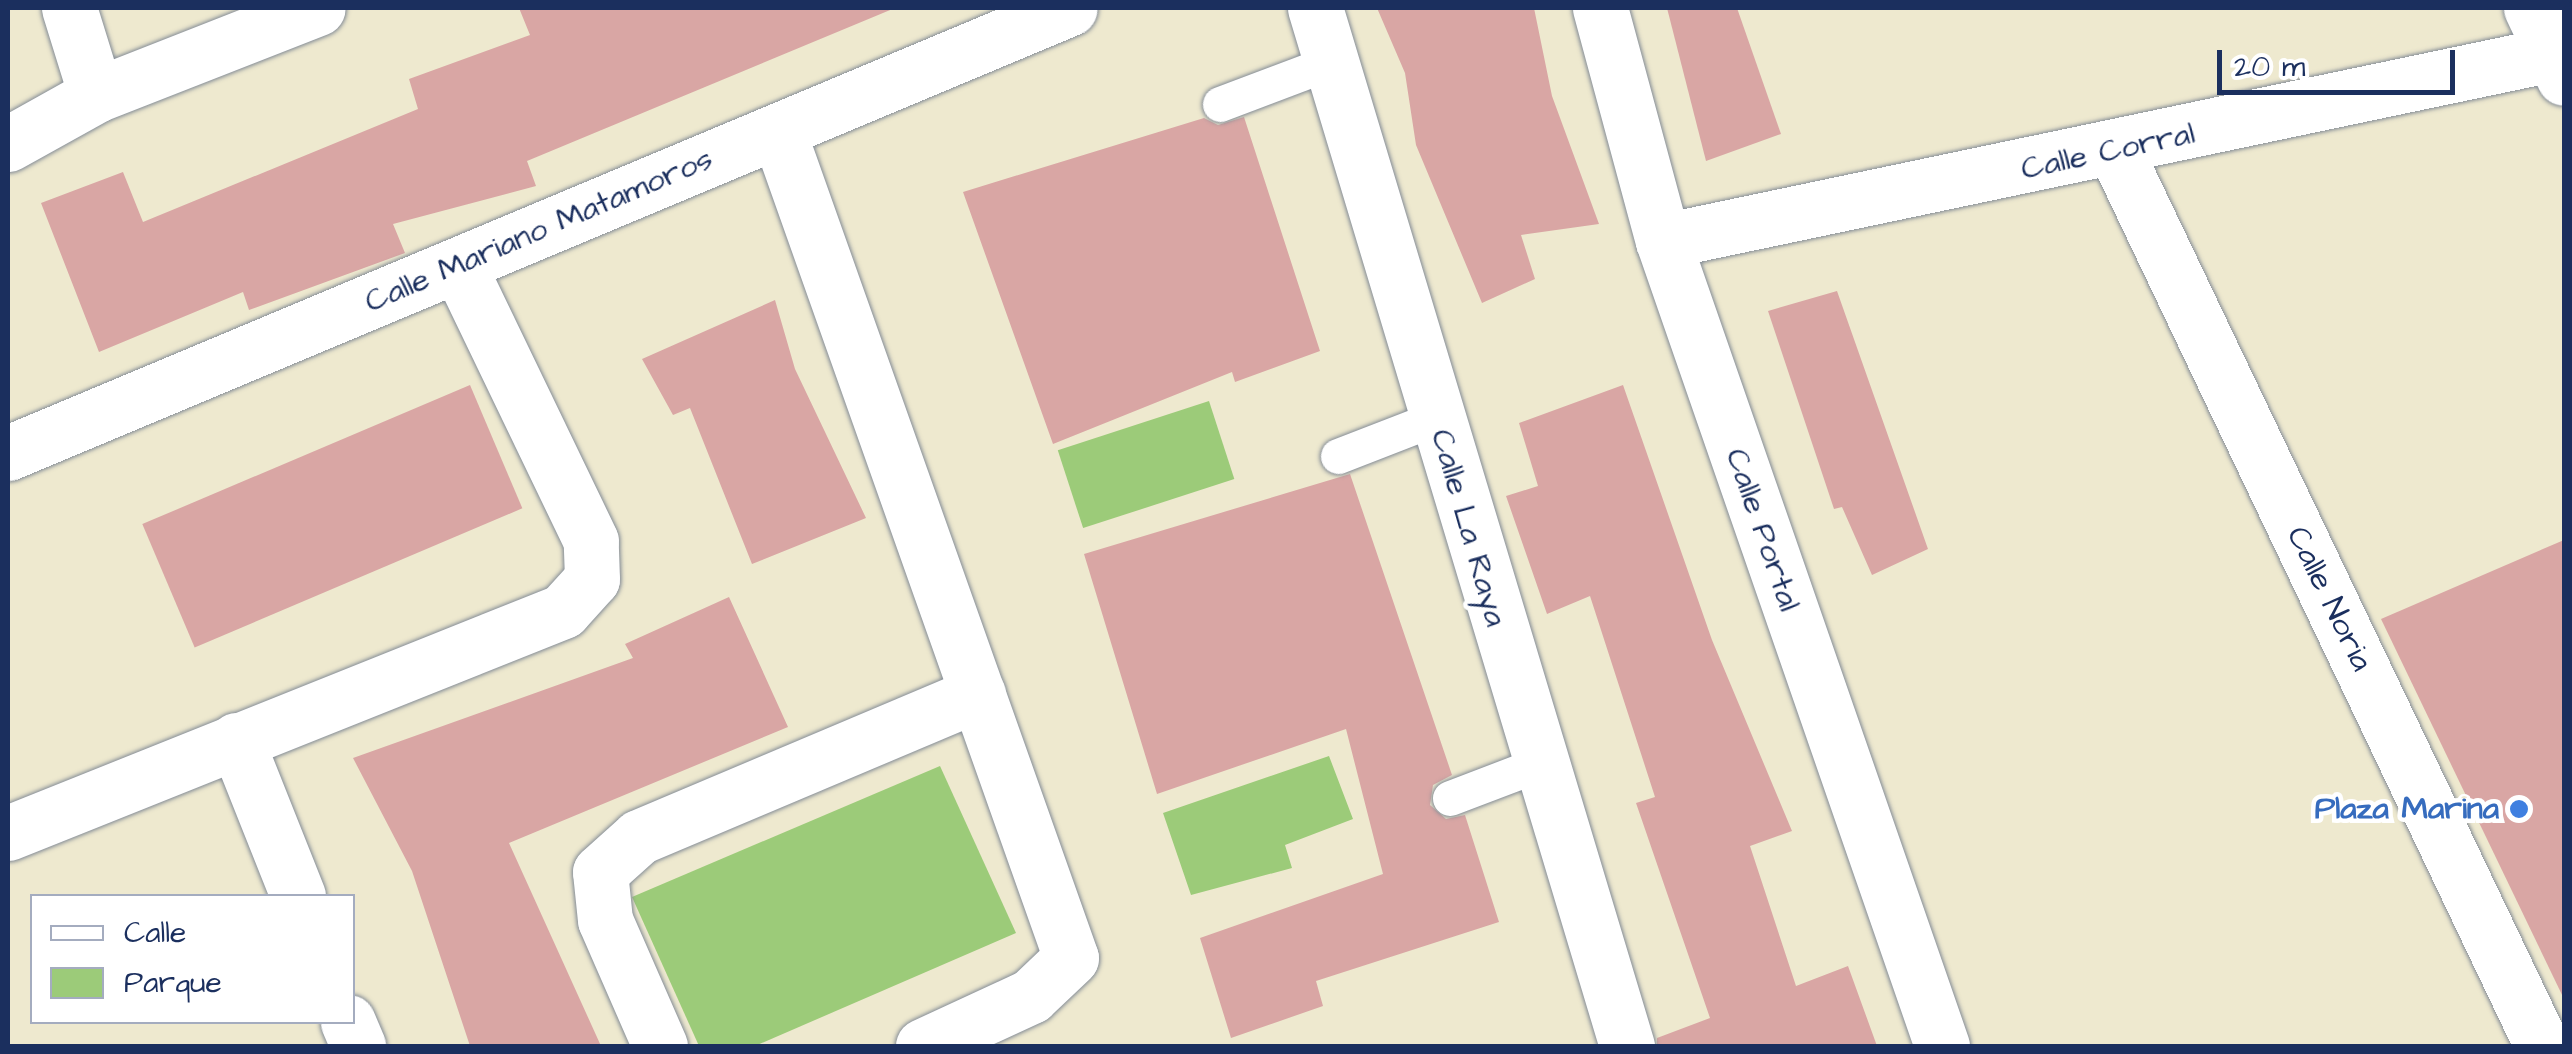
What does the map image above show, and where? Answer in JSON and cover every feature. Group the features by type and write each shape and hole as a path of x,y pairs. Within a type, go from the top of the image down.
{"street":[{"path":"69,8 96,95"},
{"path":"8,144 96,95 318,8"},
{"name":"Calle Mariano Matamoros","path":"8,454 778,131 993,24 1070,8"},
{"name":"Calle La Raya","path":"1315,8 1537,765 1628,1046"},
{"name":"Calle Portal","path":"1600,8 1663,241 1942,1046"},
{"name":"Calle Corral","path":"1663,241 2116,152 2549,47"},
{"path":"778,131 1071,958 1031,996 923,1046"},
{"name":"Calle Noria","path":"2116,152 2542,1046"},
{"path":"8,833 563,611 592,579 591,541 458,264"},
{"path":"660,1046 605,920 600,872 639,837 978,694"},
{"path":"236,740 297,894"}],"lane":[{"path":"1220,104 1332,62"},
{"path":"1338,456 1436,418"},
{"path":"1450,798 1537,765"}],"green space":[{"path":"1209,401 1234,479 1083,528 1058,450"},
{"path":"1329,756 1353,819 1285,845 1292,868 1191,895 1163,813"},
{"path":"940,766 1016,933 755,1046 699,1046 632,897"}],"building":[{"path":"519,8 895,8 527,161 536,186 393,224 405,253 249,310 243,292 99,352 41,203 123,172 143,222 418,109 409,79 530,35"},
{"path":"1377,8 1534,8 1552,96 1599,224 1521,235 1535,279 1482,303 1416,145 1405,73"},
{"path":"1667,8 1737,8 1781,134 1706,161"},
{"path":"1244,117 1320,351 1235,382 1232,372 1053,444 963,192 1204,118 1218,125"},
{"path":"1837,291 1928,549 1872,575 1842,507 1834,509 1768,311"},
{"path":"775,300 795,369 866,518 752,564 690,408 673,415 642,359"},
{"path":"470,385 522,508 195,647 142,524"},
{"path":"1623,385 1712,640 1792,831 1750,846 1796,986 1848,966 1877,1046 1657,1046 1657,1038 1710,1018 1636,803 1655,797 1590,596 1547,614 1506,496 1538,486 1519,423"},
{"path":"1350,474 1452,775 1433,785 1430,805 1446,819 1465,815 1499,922 1316,981 1323,1006 1231,1038 1200,938 1383,874 1346,729 1157,794 1084,554"},
{"name":"Plaza Marina","path":"2564,540 2564,999 2381,619"},
{"path":"729,597 788,727 509,843 601,1046 470,1046 412,871 353,758 633,658 625,644"}],"place":[{"name":"Plaza Marina","path":"2519,809"}]}
